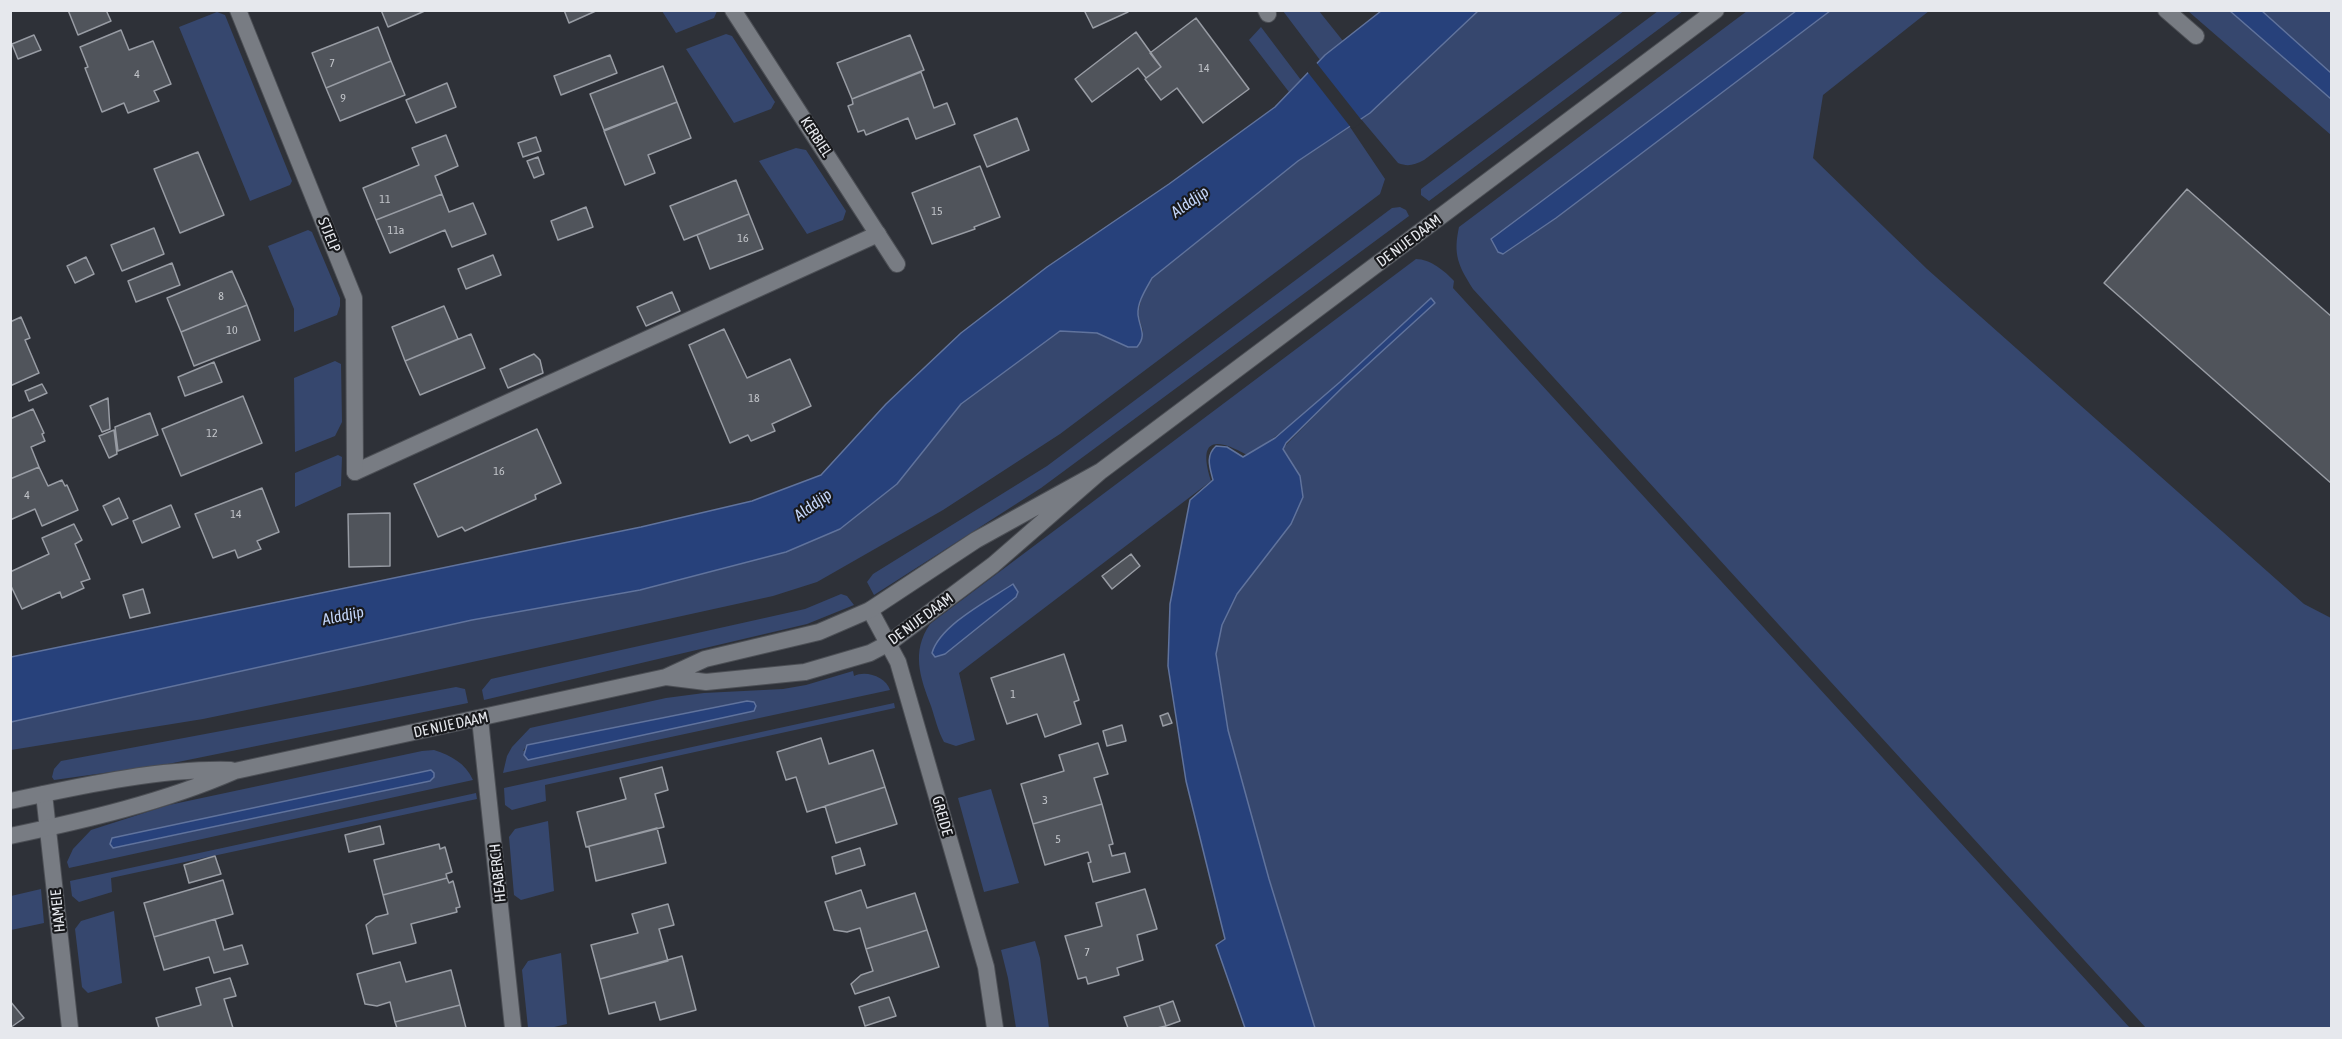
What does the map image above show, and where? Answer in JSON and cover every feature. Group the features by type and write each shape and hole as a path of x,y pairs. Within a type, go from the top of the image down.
{"street":[{"name":"STJELP","path":"238,10 354,298 355,472 878,234"},
{"name":"KERBIEL","path":"733,10 897,264"},
{"name":"DE NIJE DAAM","path":"666,677 706,682 805,672 870,652 889,643 993,565 1101,471 1716,10"},
{"path":"2166,10 2196,36"},
{"name":"DE NIJE DAAM","path":"10,836 194,789 235,771 666,677 705,659 819,632 870,610 976,540 1101,471"},
{"name":"GREIDE","path":"870,610 898,662 986,967 995,1029"},
{"name":"HEABERCH","path":"480,719 489,784 513,1029"},
{"name":"DE NIJE DAAM","path":"10,801 195,769 235,771"},
{"name":"HAMEIE","path":"44,794 70,1029"}],"shaded area":[{"path":"662,11 717,11 714,18 676,33"},
{"path":"1283,11 1319,11 1343,41 1320,60"},
{"path":"1478,11 1624,11 1424,160 1411,165 1398,163 1361,119"},
{"path":"1658,11 1683,11 1429,201 1421,195 1421,189"},
{"path":"1747,11 1796,11 1491,240 1498,252 1504,254 1556,218 1830,11 1929,11 1823,95 1813,158 1927,269 2304,604 2331,618 2331,1028 2146,1028 1468,281 1460,266 1457,253 1459,227"},
{"path":"2188,11 2230,11 2331,99 2331,135"},
{"path":"2262,11 2331,11 2331,73"},
{"path":"217,12 225,15 292,181 290,185 250,201 179,27"},
{"path":"1261,27 1301,80 1289,92 1249,40"},
{"path":"726,34 732,36 775,102 771,109 734,123 686,49"},
{"path":"1350,127 1385,179 1380,194 1060,434 943,510 817,582 773,596 363,686 203,719 11,750 11,722 472,620 640,590 786,552 840,529 897,484 961,404 1060,331 1097,333 1128,347 1137,347 1143,331 1138,314 1142,296 1152,278 1298,161"},
{"path":"796,148 806,150 846,211 843,220 807,234 759,161"},
{"path":"1400,207 1406,210 1409,216 1041,488 874,595 867,582 873,574 1047,466 1392,208"},
{"path":"308,230 312,232 340,298 340,306 337,315 294,332 294,309 268,246"},
{"path":"1416,259 1437,266 1454,281 1453,288 2130,1028 1315,1028 1269,879 1228,730 1216,654 1222,625 1237,594 1291,524 1303,497 1300,476 1283,448 1344,386 1434,303 1431,298 1319,402 1272,439 1247,455 1225,445 1211,445 1206,457 1211,481 959,673 975,740 956,746 944,742 919,665 921,645 930,624"},
{"path":"335,361 341,364 342,422 335,436 295,452 294,378"},
{"path":"338,455 342,457 341,486 295,507 295,473"},
{"path":"841,594 847,596 854,605 807,624 484,700 482,690 491,679 805,609"},
{"path":"853,671 854,676 870,674 880,678 890,690 503,773 512,747 530,728 666,698 704,693 783,689 806,685","holes":["747,701 523,751 527,745"]},
{"path":"456,687 465,689 468,703 168,764 54,780 52,777 54,769 61,761"},
{"path":"894,703 895,708 545,785 546,801 512,810 505,805 504,788"},
{"path":"434,750 452,758 466,769 473,780 69,868 67,862 73,849 91,830 169,805","holes":["430,781 114,848 110,844"]},
{"path":"991,789 1019,883 984,892 958,798"},
{"path":"476,793 477,799 111,878 112,892 79,902 72,896 70,881"},
{"path":"548,821 554,891 521,900 514,895 509,837 515,829"},
{"path":"41,889 44,923 11,930 11,896"},
{"path":"114,911 122,983 88,993 82,987 75,929 81,921"},
{"path":"1035,941 1040,958 1049,1028 1016,1028 1001,950"},
{"path":"561,953 567,1024 550,1028 528,1028 522,970 528,961"}],"water":[{"name":"Alddjip","path":"1381,11 1478,11 1370,113 1298,161 1152,278 1139,305 1138,315 1142,339 1137,347 1128,347 1097,333 1060,331 961,404 897,484 840,529 786,552 640,590 472,620 11,722 11,657 641,527 752,501 821,475 886,404 961,333 1047,267 1169,184 1275,107 1325,55"},
{"path":"1796,11 1830,11 1556,218 1503,254 1498,252 1491,239"},
{"path":"2230,11 2262,11 2331,73 2331,99"},
{"path":"1431,298 1435,303 1344,386 1286,443 1283,449 1300,476 1303,497 1291,524 1237,594 1222,625 1216,654 1228,730 1269,879 1315,1028 1245,1028 1216,945 1225,939 1186,781 1168,666 1170,604 1190,500 1213,480 1209,458 1216,446 1227,447 1243,457 1275,438"},
{"path":"1013,584 1018,592 1016,597 945,654 935,657 932,653 937,643 955,623"},
{"path":"747,701 754,702 756,706 754,711 528,760 524,755 527,745"},
{"path":"431,770 434,777 430,781 113,848 110,844 112,838"}],"pier":[{"path":"1315,61 1363,122 1352,129 1306,70"}],"building":[{"path":"68,10 106,10 111,21 78,35"},
{"path":"381,10 427,10 388,27"},
{"path":"564,10 598,10 569,23"},
{"path":"1084,10 1127,10 1128,12 1093,28"},
{"path":"1196,18 1249,89 1203,123 1177,88 1161,100 1145,79 1161,67 1150,53"},
{"path":"378,27 391,61 326,88 312,53"},
{"path":"121,30 129,50 153,41 171,84 154,91 159,101 128,113 124,103 102,112 85,68 88,67 80,47"},
{"path":"1136,32 1161,67 1146,78 1138,68 1092,102 1075,79"},
{"path":"34,35 41,50 18,59 12,44"},
{"path":"910,35 924,70 852,99 837,63"},
{"path":"610,55 617,73 561,95 554,76"},
{"path":"391,61 405,95 340,121 326,88"},
{"path":"663,66 677,102 604,130 590,94"},
{"path":"921,72 934,108 947,103 955,124 916,139 908,118 866,135 864,130 858,132 848,106 853,104 852,99"},
{"path":"447,83 456,107 416,123 406,100"},
{"path":"677,102 691,138 648,155 655,173 625,185 604,131"},
{"path":"1017,118 1029,150 987,167 974,135"},
{"path":"446,135 458,166 435,176 442,194 376,220 363,188 419,165 412,148"},
{"path":"536,137 541,151 523,157 518,143"},
{"path":"198,152 224,215 180,233 154,169"},
{"path":"538,157 544,174 534,178 527,161"},
{"path":"980,166 1000,217 974,227 975,229 932,244 912,193"},
{"path":"736,180 749,214 684,240 670,206"},
{"path":"2187,189 2332,317 2332,484 2104,283"},
{"path":"442,194 449,212 473,203 486,234 452,247 445,230 390,253 376,220"},
{"path":"586,207 593,227 558,240 551,221"},
{"path":"749,214 763,249 710,269 697,235"},
{"path":"154,228 164,254 122,271 111,245"},
{"path":"493,255 501,275 466,289 458,269"},
{"path":"86,257 94,274 75,283 67,266"},
{"path":"172,263 180,285 136,302 128,281"},
{"path":"232,271 247,305 181,332 167,298"},
{"path":"672,292 680,311 646,326 637,307"},
{"path":"247,305 260,340 194,366 181,332"},
{"path":"444,306 458,339 405,361 392,327"},
{"path":"21,317 30,338 25,340 39,373 10,386 10,322"},
{"path":"724,329 747,378 790,359 811,406 772,424 775,431 751,441 748,435 730,443 689,345"},
{"path":"471,334 485,368 420,395 405,361"},
{"path":"534,354 540,360 543,373 508,388 500,369"},
{"path":"214,362 222,382 185,396 178,377"},
{"path":"42,384 47,393 29,401 25,391"},
{"path":"243,396 262,443 181,476 162,429"},
{"path":"108,398 110,429 102,432 90,406"},
{"path":"33,409 44,433 42,434 45,441 31,447 39,467 10,479 10,419"},
{"path":"150,413 158,435 118,451 115,427"},
{"path":"537,429 561,483 535,495 536,499 465,531 462,527 438,537 414,484"},
{"path":"114,430 117,454 109,458 99,436"},
{"path":"39,467 48,486 62,480 65,486 67,485 78,510 42,526 35,509 10,520 10,479"},
{"path":"262,488 279,532 257,541 261,549 238,558 235,550 213,558 195,514"},
{"path":"119,498 128,518 112,525 103,506"},
{"path":"171,505 180,527 142,543 133,521"},
{"path":"390,513 390,566 349,567 348,514"},
{"path":"74,524 82,540 75,544 90,579 81,582 84,588 62,598 60,592 22,609 10,584 10,572 49,554 42,538"},
{"path":"1131,554 1140,566 1112,589 1102,576"},
{"path":"143,589 150,613 130,618 123,595"},
{"path":"1064,654 1079,700 1074,702 1081,724 1045,737 1037,714 1007,724 991,678"},
{"path":"1168,713 1172,723 1163,726 1160,716"},
{"path":"1122,725 1126,741 1107,746 1103,731"},
{"path":"821,738 829,764 873,750 885,787 807,812 796,777 786,780 777,752"},
{"path":"1098,743 1108,774 1094,778 1102,804 1033,824 1021,784 1064,771 1059,755"},
{"path":"662,767 668,790 655,794 664,827 586,847 577,812 626,799 620,778"},
{"path":"885,787 897,824 836,843 825,806"},
{"path":"1102,804 1113,844 1109,845 1112,856 1125,853 1130,872 1093,882 1088,863 1091,862 1088,852 1045,865 1033,824"},
{"path":"380,826 384,844 349,852 345,835"},
{"path":"657,828 666,863 596,881 589,847 586,847"},
{"path":"439,844 440,849 445,847 452,872 446,874 447,878 383,895 374,860"},
{"path":"860,848 865,865 836,874 832,857"},
{"path":"215,856 221,874 189,883 184,865"},
{"path":"447,878 449,883 453,881 460,907 456,908 457,912 411,924 416,943 373,954 366,925 376,917 388,914 383,895"},
{"path":"223,880 233,914 154,937 144,903"},
{"path":"1145,889 1157,929 1137,935 1143,960 1117,968 1119,975 1088,984 1086,977 1078,979 1065,936 1102,926 1096,903"},
{"path":"861,890 867,908 915,893 927,930 866,949 860,928 847,932 834,930 825,902"},
{"path":"668,904 674,925 659,929 668,961 600,979 591,945 638,933 632,914"},
{"path":"215,919 224,950 242,945 248,964 214,973 209,957 164,970 154,937"},
{"path":"927,930 939,967 855,994 851,984 861,975 873,971 866,949"},
{"path":"682,956 696,1010 660,1020 655,1002 609,1014 600,979"},
{"path":"400,962 406,982 451,970 460,1005 395,1022 390,1002 377,1006 365,1004 357,974"},
{"path":"230,978 236,996 224,999 233,1028 159,1028 156,1018 201,1005 196,988"},
{"path":"889,997 896,1016 865,1026 859,1007"},
{"path":"10,1001 24,1018 10,1028"},
{"path":"1173,1001 1180,1021 1166,1026 1159,1006"},
{"path":"460,1005 466,1028 397,1028 395,1022"},
{"path":"1159,1006 1166,1026 1128,1028 1124,1017"}]}
